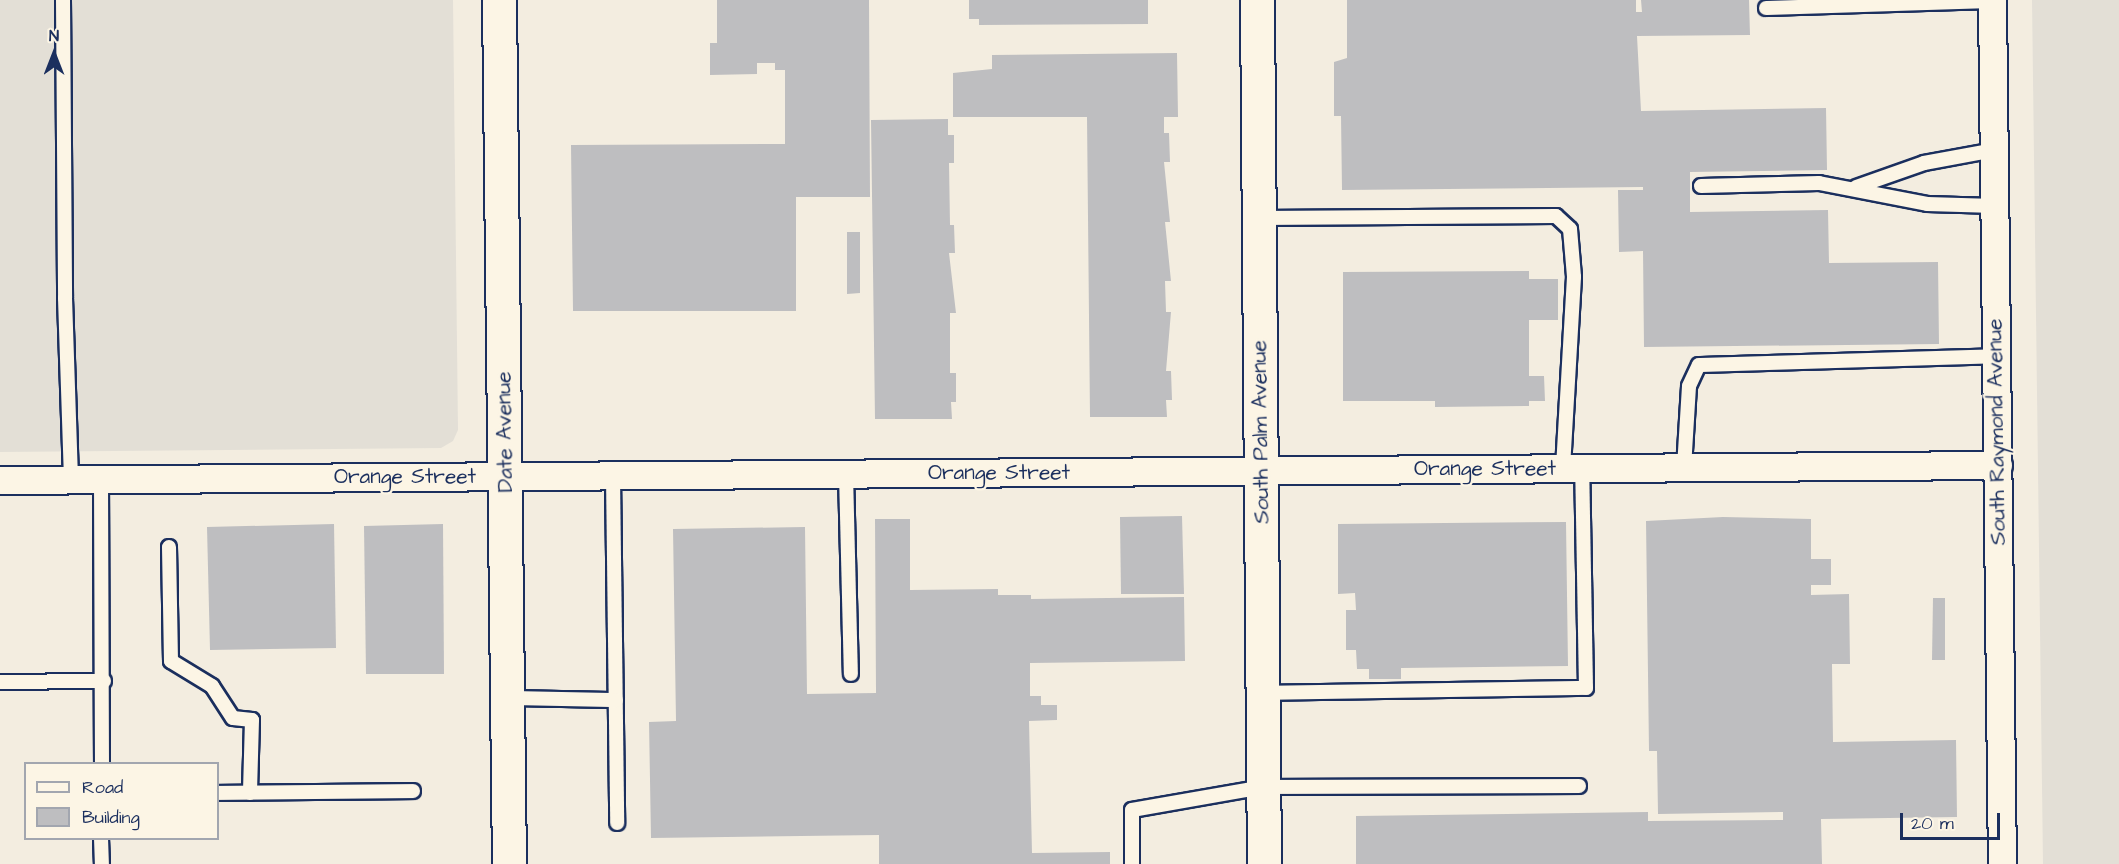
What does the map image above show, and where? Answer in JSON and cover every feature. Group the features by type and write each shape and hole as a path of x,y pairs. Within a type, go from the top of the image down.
{"street":[{"name":"Date Avenue","path":"500,0 509,864"},
{"name":"South Palm Avenue","path":"1257,0 1264,864"},
{"name":"South Raymond Avenue","path":"1992,1 2002,864"},
{"name":"Orange Street","path":"0,480 1998,465"}],"lane":[{"path":"63,0 71,480"},
{"path":"1766,8 1992,1"},
{"path":"1854,188 1924,164 1994,150"},
{"path":"1701,186 1819,183 1927,204 1995,206"},
{"path":"1259,218 1556,216 1570,229 1574,277 1572,468 1584,551 1587,688 1263,693"},
{"path":"1684,468 1689,386 1699,365 1997,356"},
{"path":"846,474 851,674"},
{"path":"613,476 617,823"},
{"path":"101,480 104,681 102,762"},
{"path":"169,548 171,662 212,686 233,718 252,720 250,793"},
{"path":"0,682 104,681"},
{"path":"507,698 616,700"},
{"path":"1132,864 1132,810 1264,787 1579,786"},
{"path":"219,793 413,791"},
{"path":"101,840 102,864"}],"shaded area":[{"path":"0,0 453,0 458,430 453,441 441,448 0,452"},
{"path":"2032,0 2119,0 2119,864 2043,864"}],"building":[{"path":"717,0 869,0 870,197 796,197 796,311 573,311 571,145 785,144 785,70 775,70 775,63 757,63 757,74 710,75 710,43 717,43"},
{"path":"969,0 1148,0 1148,24 979,25 979,19 969,19"},
{"path":"1347,0 1636,0 1636,12 1642,12 1641,0 1749,0 1750,35 1637,36 1641,111 1826,108 1827,170 1690,172 1690,212 1828,210 1829,263 1938,262 1939,344 1644,347 1643,251 1619,252 1618,190 1643,190 1643,187 1342,190 1341,116 1334,116 1334,62 1347,58"},
{"path":"1177,53 1178,117 1164,117 1164,133 1169,133 1170,162 1164,162 1170,222 1165,222 1171,281 1165,281 1166,312 1171,312 1166,371 1171,371 1172,400 1166,400 1167,417 1090,417 1087,117 953,117 953,73 992,69 992,55"},
{"path":"948,119 948,135 954,135 954,163 949,163 950,225 954,225 955,253 949,253 956,313 950,313 950,373 956,373 956,402 951,402 952,419 875,419 871,120"},
{"path":"847,232 860,232 860,293 847,294"},
{"path":"1529,271 1529,279 1558,279 1558,320 1529,320 1529,376 1544,376 1545,401 1529,401 1529,406 1435,407 1435,401 1343,401 1343,272"},
{"path":"1182,516 1184,594 1121,594 1120,517"},
{"path":"1723,517 1811,519 1811,559 1831,559 1831,585 1811,585 1811,595 1849,594 1850,664 1832,664 1833,742 1956,740 1957,817 1821,819 1822,864 1356,864 1356,816 1648,812 1648,821 1783,820 1783,812 1658,814 1657,751 1649,751 1646,521"},
{"path":"875,519 910,519 910,590 998,589 998,595 1031,595 1031,599 1184,597 1185,661 1030,663 1030,696 1041,696 1041,705 1057,705 1057,720 1029,721 1032,853 1110,852 1110,864 879,864 879,835 651,838 649,722 676,721 673,529 805,527 807,694 876,693"},
{"path":"1566,522 1568,666 1401,668 1401,679 1369,679 1369,669 1357,669 1356,650 1346,650 1346,610 1356,610 1355,593 1338,594 1338,524"},
{"path":"334,524 336,648 210,650 207,527"},
{"path":"443,524 444,674 366,674 364,526"},
{"path":"1933,598 1945,598 1945,660 1932,660"}]}
